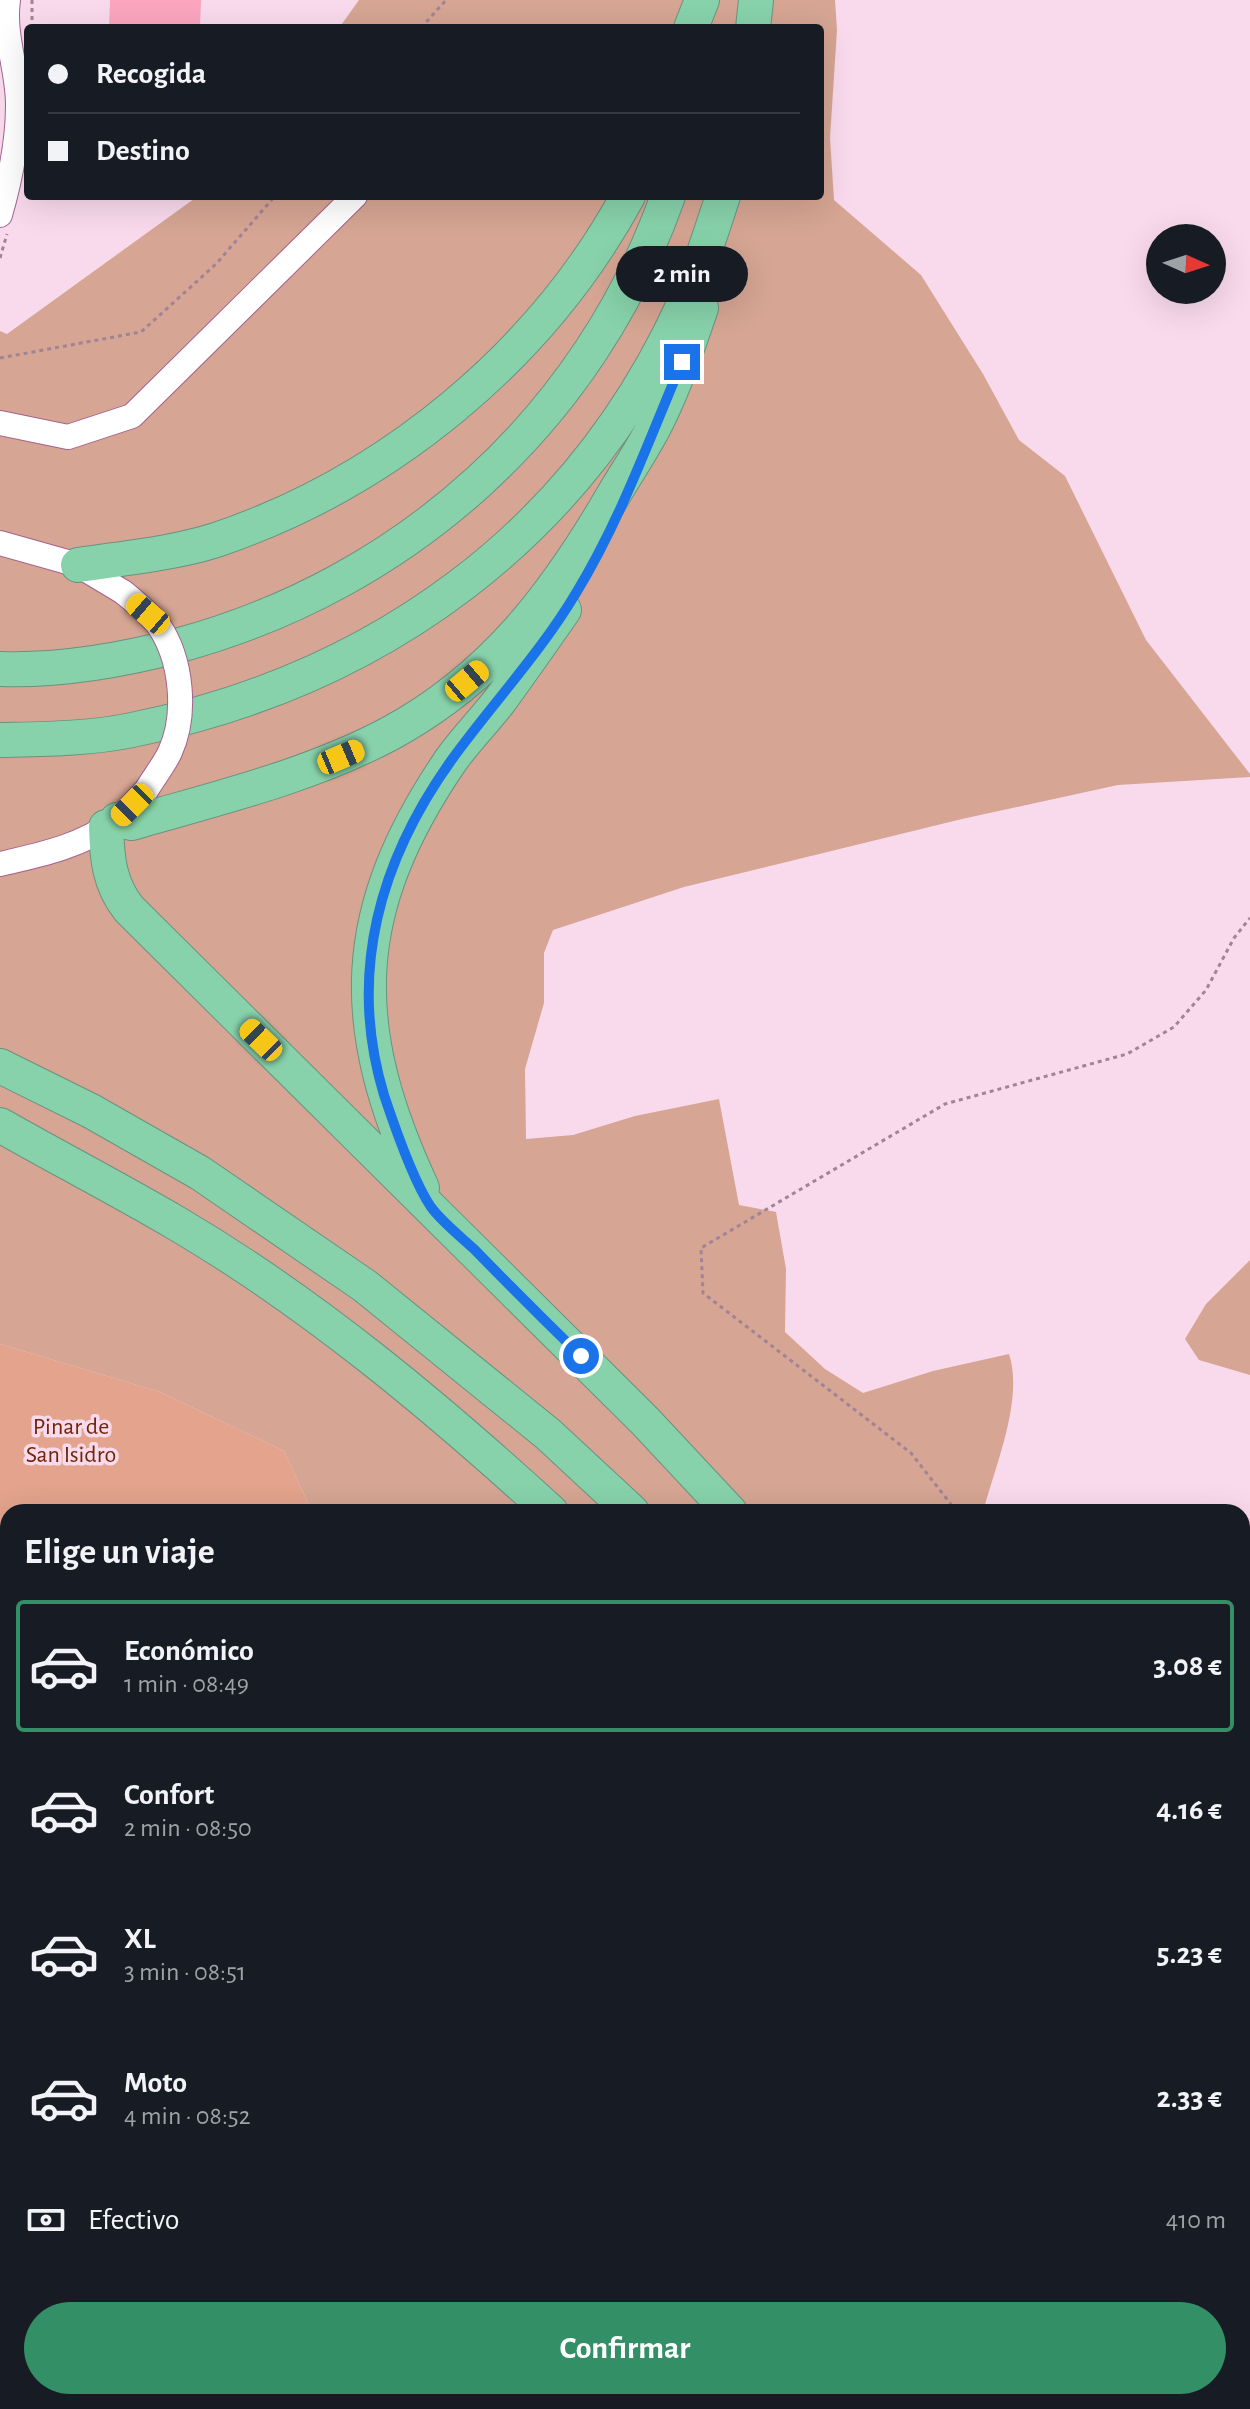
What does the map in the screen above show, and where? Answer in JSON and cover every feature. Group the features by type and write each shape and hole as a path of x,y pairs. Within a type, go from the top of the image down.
{"highway":[{"path":"693,24 702,0"},
{"path":"707,24 710,0"},
{"path":"753,24 756,0"},
{"path":"78,565 180,550 264,522 400,448 476,387 519,345 592,256 626,200"},
{"path":"0,669 141,655 218,635 319,593 381,558 489,475 571,380 608,326 640,266 666,200"},
{"path":"0,740 58,738 130,730 274,691 346,658 420,615 481,571 540,516 608,436 684,304 722,200"},
{"path":"430,1206 389,1111 373,1046 369,1015 371,954 383,891 394,859 425,800 576,594 622,505 682,362 726,232 723,200"},
{"path":"657,422 580,553 544,603 516,636 450,696 389,734 325,764 132,823 112,823 111,879 129,909 645,1421 723,1504"},
{"path":"0,1066 91,1111 200,1173 365,1286 548,1434 623,1504"},
{"path":"0,1125 177,1223 309,1310 454,1424 542,1504"}],"street":[{"path":"0,5 7,0"},
{"path":"0,215 15,145 18,103 6,19 7,0"},
{"path":"0,423 68,437 132,416 351,200"},
{"path":"0,543 78,565 123,592 159,626 177,667 180,697 171,751 147,789 112,823 55,852 0,864"}],"path":[{"path":"32,0 32,24"},
{"path":"425,24 446,0"},
{"path":"0,358 141,332 216,264 272,200"},
{"path":"951,1504 911,1453 703,1293 701,1248 945,1104 1127,1054 1174,1027 1206,990 1234,938 1250,918"}],"shaded area":[{"path":"359,0 835,0 837,30 830,138 834,200 921,275 983,374 1019,440 1065,476 1146,640 1250,774 1250,777 1118,785 962,819 684,887 553,930 544,953 544,1003 525,1069 526,1139 573,1135 635,1116 719,1099 739,1205 776,1212 786,1269 785,1332 825,1369 863,1393 933,1371 1009,1354 1013,1372 1011,1412 985,1504 308,1504 284,1451 160,1392 0,1344 0,331 7,334 192,200 824,200 824,24 342,24"},
{"path":"1250,1260 1250,1375 1199,1360 1185,1339 1206,1304"}],"green space":[{"name":"Pinar de San Isidro","path":"0,1344 160,1392 284,1451 308,1504 0,1504"}],"building":[{"path":"110,0 201,0 200,24 109,24"}],"route":[{"path":"581,1356 430,1206 389,1111 377,1072 369,1015 371,954 374,925 394,859 425,800 453,758 576,594 622,505 682,362"}]}
